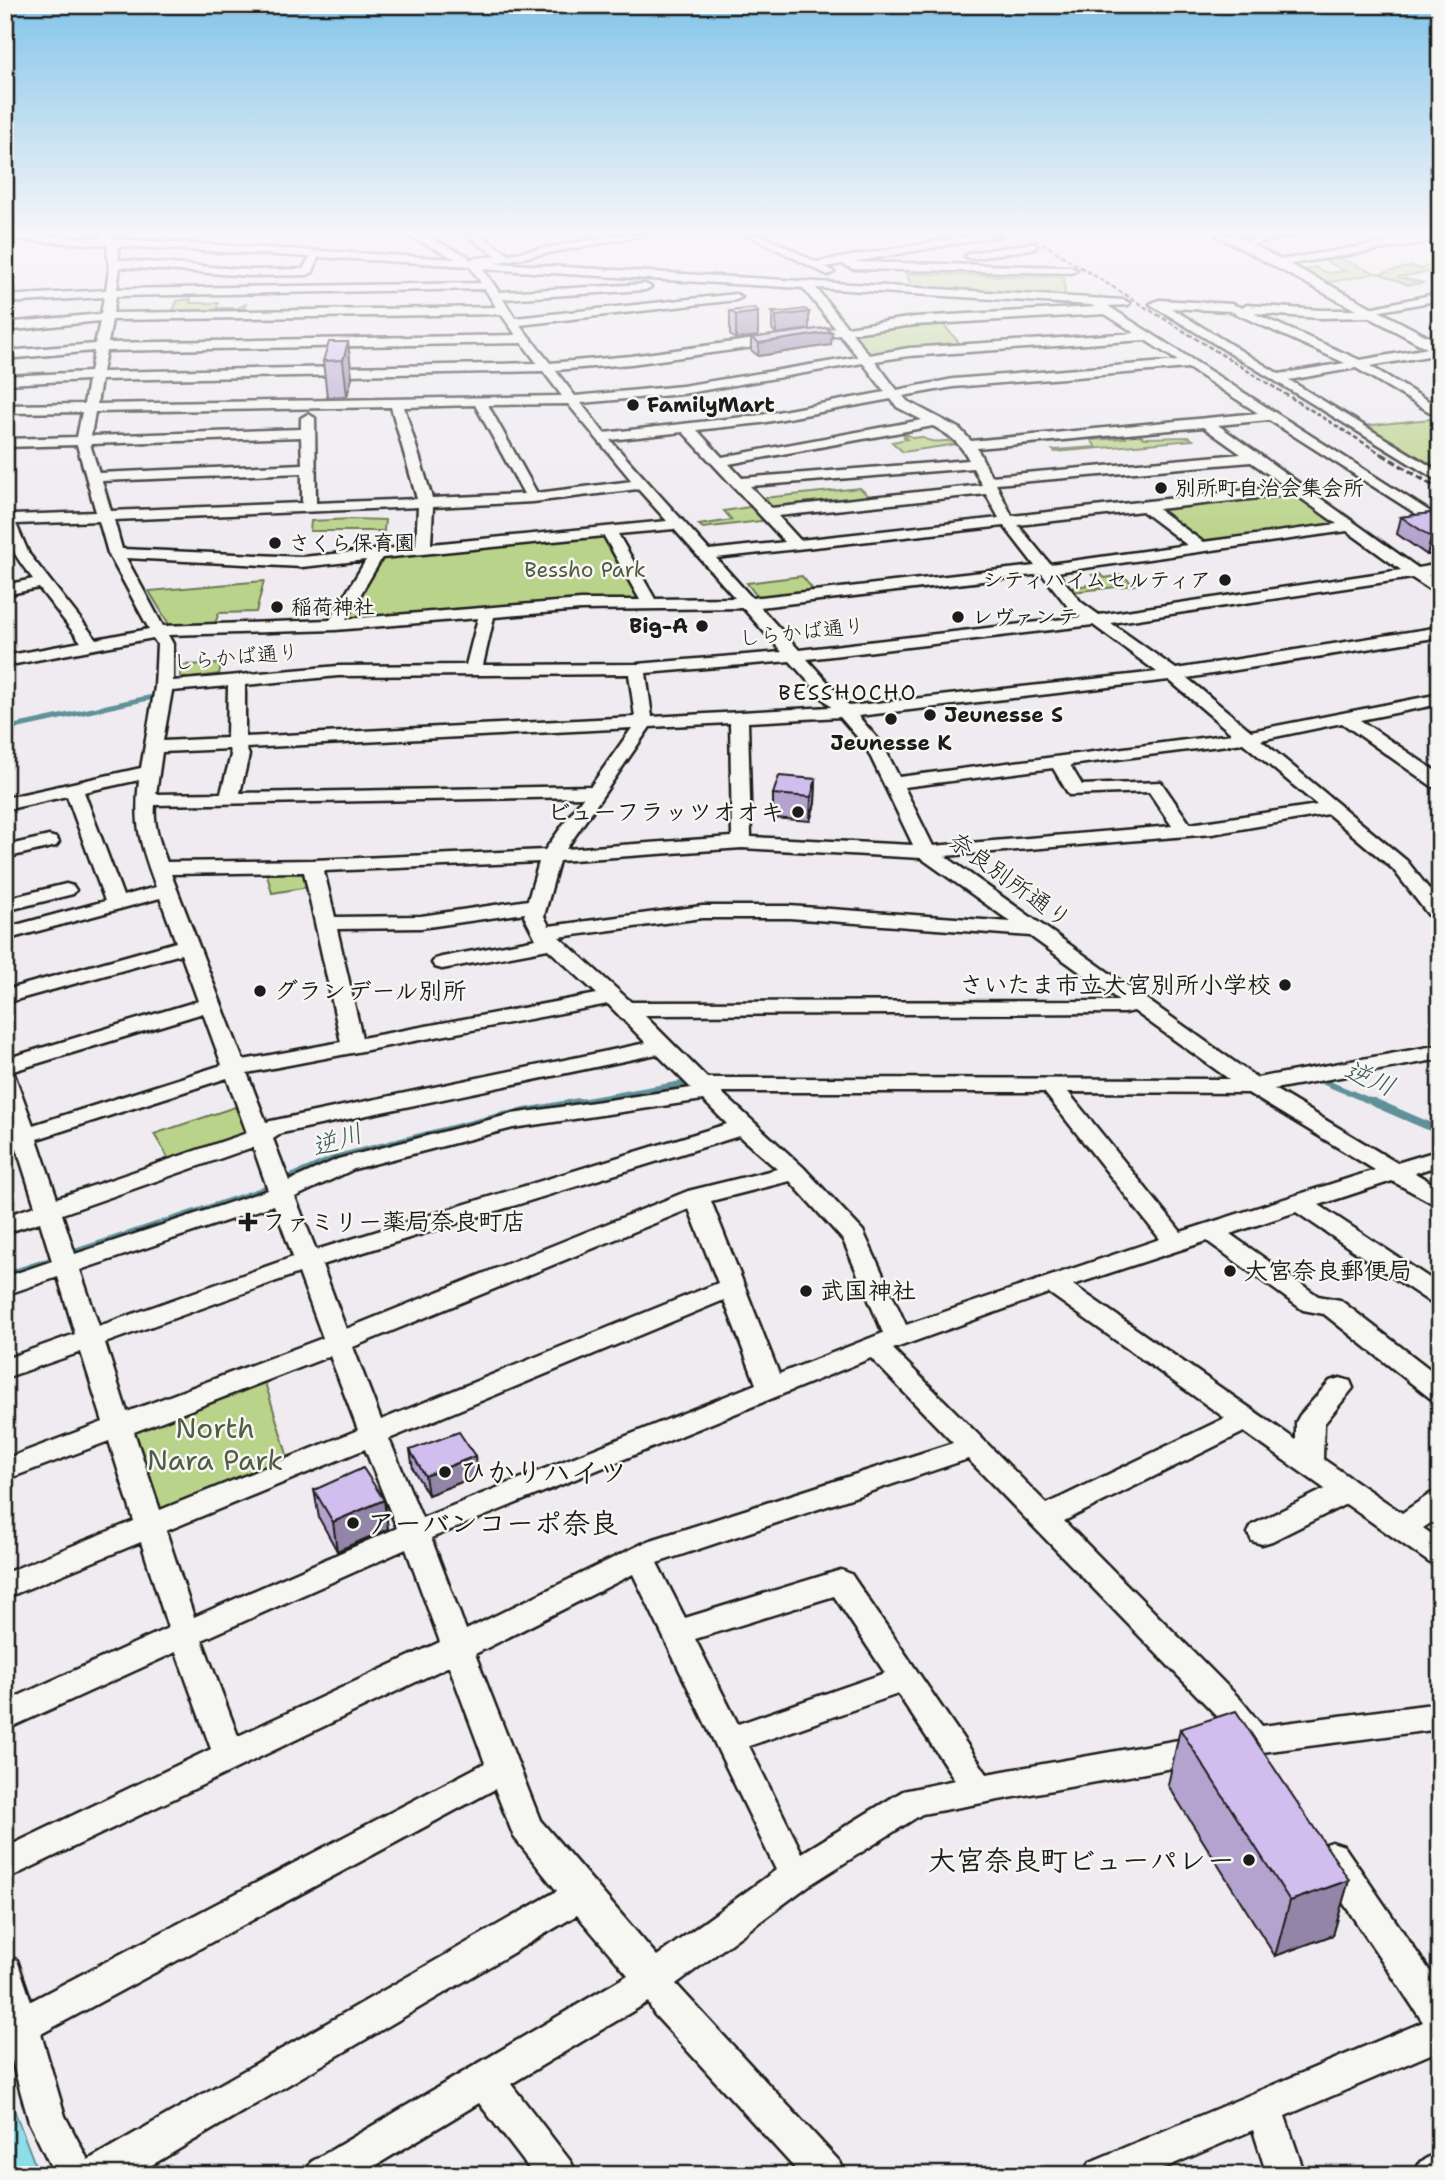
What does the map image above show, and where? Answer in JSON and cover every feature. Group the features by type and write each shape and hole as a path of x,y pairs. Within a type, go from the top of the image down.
{"main road":[{"path":"1416,337 1440,350"}],"street":[{"path":"101,337 83,442 116,553 165,645 164,687 145,800 146,825 167,890 373,1434 458,1648 502,1770 526,1827 537,1844 654,1979 667,2002 827,2175"},
{"path":"202,337 308,358 396,402 571,400 682,390 938,350 1136,337"},
{"path":"308,337 309,507"},
{"path":"5,409 89,407 409,337"},
{"path":"5,340 6,355 99,347 548,367 631,360 764,337"},
{"path":"847,337 902,404 956,432 968,445 1007,522 1075,605 1174,675 1400,865 1440,917"},
{"path":"1148,337 1440,525"},
{"path":"1211,337 1437,474"},
{"path":"1297,337 1358,364 1440,414"},
{"path":"5,380 93,376 524,339"},
{"name":"奈良別所通り","path":"524,339 600,437 751,603 874,745 926,852 1253,1086 1440,1199"},
{"path":"1278,378 1440,350"},
{"path":"600,437 761,419 985,379 1190,363"},
{"path":"480,401 533,498"},
{"path":"396,402 426,503 423,550"},
{"path":"968,445 1272,416"},
{"path":"718,461 937,421"},
{"path":"1205,422 1440,591"},
{"path":"686,427 796,544"},
{"path":"5,443 308,433"},
{"path":"768,513 987,485 1255,457"},
{"path":"739,483 976,464"},
{"path":"93,477 309,468"},
{"path":"91,644 22,555 7,518 533,498 642,484"},
{"path":"705,555 1298,489"},
{"path":"1145,506 1200,547"},
{"path":"116,553 303,562 678,524"},
{"path":"5,661 159,631 335,625 581,606 751,603 1046,569 1351,526"},
{"path":"609,531 650,604"},
{"path":"335,625 377,554"},
{"path":"5,556 22,555"},
{"name":"しらかば通り","path":"164,687 237,679 390,669 637,669 795,656 1097,620 1440,569"},
{"path":"5,590 43,582"},
{"path":"473,670 487,613"},
{"path":"155,747 845,712 1174,675 1440,632"},
{"path":"637,669 644,723 551,856 534,916 547,937 619,1003 743,1127 795,1172 854,1237 887,1343 973,1447 1230,1709 1261,1751"},
{"path":"229,798 240,755 236,744 237,679"},
{"path":"894,783 1247,737 1440,699"},
{"path":"739,718 742,842"},
{"path":"1346,718 1440,783"},
{"path":"1059,762 1076,791 1154,786 1184,830"},
{"path":"5,804 149,772"},
{"path":"73,788 116,903"},
{"path":"145,800 598,791"},
{"path":"159,868 313,866 551,856 742,842 926,852 1184,830 1331,808"},
{"path":"5,852 49,842"},
{"path":"313,866 353,1045"},
{"path":"5,905 66,890"},
{"path":"5,934 167,890"},
{"path":"325,923 421,922 537,905"},
{"path":"442,963 547,937 702,912 789,912 1033,930"},
{"path":"5,997 188,945"},
{"path":"15,1139 236,1068 353,1045 619,1003 1124,1007 1137,1003"},
{"path":"5,1066 210,1004"},
{"path":"5,1225 261,1136 275,1127 662,1046"},
{"path":"5,1286 66,1259 346,1164 512,1121 705,1088 1049,1084 1253,1086 1440,1052"},
{"path":"5,1075 15,1139 50,1210 185,1634 229,1755"},
{"path":"1049,1084 1176,1243"},
{"path":"5,1369 309,1261 743,1127"},
{"path":"5,1717 414,1533 887,1343 1052,1283 1440,1157"},
{"path":"5,1470 338,1342 697,1197 795,1172"},
{"path":"697,1197 772,1390"},
{"path":"1301,1204 1440,1297"},
{"path":"1211,1232 1312,1304 1331,1306 1440,1391"},
{"path":"1052,1283 1440,1555"},
{"path":"5,1586 733,1286"},
{"path":"1309,1464 1310,1422 1340,1388"},
{"path":"1043,1519 1246,1419"},
{"path":"5,1865 658,1549 973,1447"},
{"path":"1262,1533 1348,1490"},
{"path":"1401,1528 1440,1502"},
{"path":"640,1558 796,1875"},
{"path":"677,1633 841,1582 980,1790"},
{"path":"729,1740 906,1678"},
{"path":"324,2175 654,1979 796,1875 915,1801 1261,1751 1440,1716"},
{"path":"20,2026 502,1770"},
{"path":"1316,1832 1440,2017"},
{"path":"98,2175 581,1895"},
{"path":"5,1972 48,2122 75,2175"},
{"path":"1102,2175 1440,2032"},
{"path":"485,2081 558,2175"},
{"path":"1264,2107 1286,2175"},
{"path":"1433,2175 1440,2170"}],"green space":[{"path":"853,337 954,337 961,345 868,355"},
{"path":"1440,418 1440,469 1429,469 1363,426"},
{"path":"898,430 914,438 958,444 903,452 892,442 907,439"},
{"path":"1135,431 1144,438 1189,437 1193,440 1055,452 1053,450 1096,447 1091,440 1126,438 1121,433"},
{"path":"860,488 872,499 775,510 763,498"},
{"path":"1295,492 1341,525 1200,544 1154,508"},
{"path":"755,506 769,520 703,528 699,525 732,520 724,511"},
{"path":"385,520 384,531 310,531 311,521"},
{"name":"Bessho Park","path":"604,535 642,601 343,621 381,557"},
{"path":"1100,574 1105,578 1122,575 1134,585 1072,592 1069,588 1101,583 1092,575"},
{"path":"802,576 814,591 765,597 756,595 747,583"},
{"path":"264,581 256,612 219,613 214,626 170,626 149,591"},
{"path":"221,664 219,674 187,679 180,676 181,665"},
{"path":"304,870 309,887 272,893 266,871"},
{"path":"235,1107 248,1135 170,1161 154,1134"},
{"name":"North Nara Park","path":"264,1379 289,1461 162,1512 134,1429"}],"water":[{"path":"5,2086 39,2175 5,2175"}],"building":[{"path":"760,337 801,337 759,343 751,338"},
{"path":"329,342 348,342 343,360 323,361"},
{"path":"1439,512 1440,535 1431,537 1401,517"},
{"path":"779,776 816,779 811,797 773,794"},
{"path":"459,1432 475,1456 425,1476 410,1450"},
{"path":"363,1468 384,1500 333,1522 314,1490"},
{"path":"1236,1711 1349,1880 1290,1901 1180,1729"}],"waterway":[{"path":"5,729 153,697"},
{"name":"逆川","path":"1322,1081 1377,1104"},
{"name":"逆川","path":"569,1104 693,1082"},
{"name":"逆川","path":"5,1276 259,1192 338,1158 504,1116 579,1102"},
{"name":"逆川","path":"1373,1102 1440,1131"}],"railway":[{"path":"1193,337 1385,456"},
{"path":"1382,454 1440,490"}],"place":[{"name":"FamilyMart","path":"633,405"},
{"name":"別所町自治会集会所","path":"1161,488"},
{"name":"さくら保育園","path":"275,543"},
{"name":"シティハイムセルティア","path":"1225,580"},
{"name":"稲荷神社","path":"277,607"},
{"name":"レヴァンテ","path":"958,617"},
{"name":"Big-A","path":"702,626"},
{"name":"Jeunesse S","path":"930,715"},
{"name":"Jeunesse K","path":"891,719"},
{"name":"ビューフラッツオオキ","path":"798,812"},
{"name":"さいたま市立大宮別所小学校","path":"1285,985"},
{"name":"グランデール別所","path":"260,991"},
{"name":"ファミリー薬局奈良町店","path":"248,1222"},
{"name":"大宮奈良郵便局","path":"1230,1271"},
{"name":"武国神社","path":"806,1291"},
{"name":"ひかりハイツ","path":"445,1472"},
{"name":"アーバンコーポ奈良","path":"353,1523"},
{"name":"大宮奈良町ビューパレー","path":"1249,1860"}],"district":[{"name":"BESSHOCHO","path":"848,693"}]}
